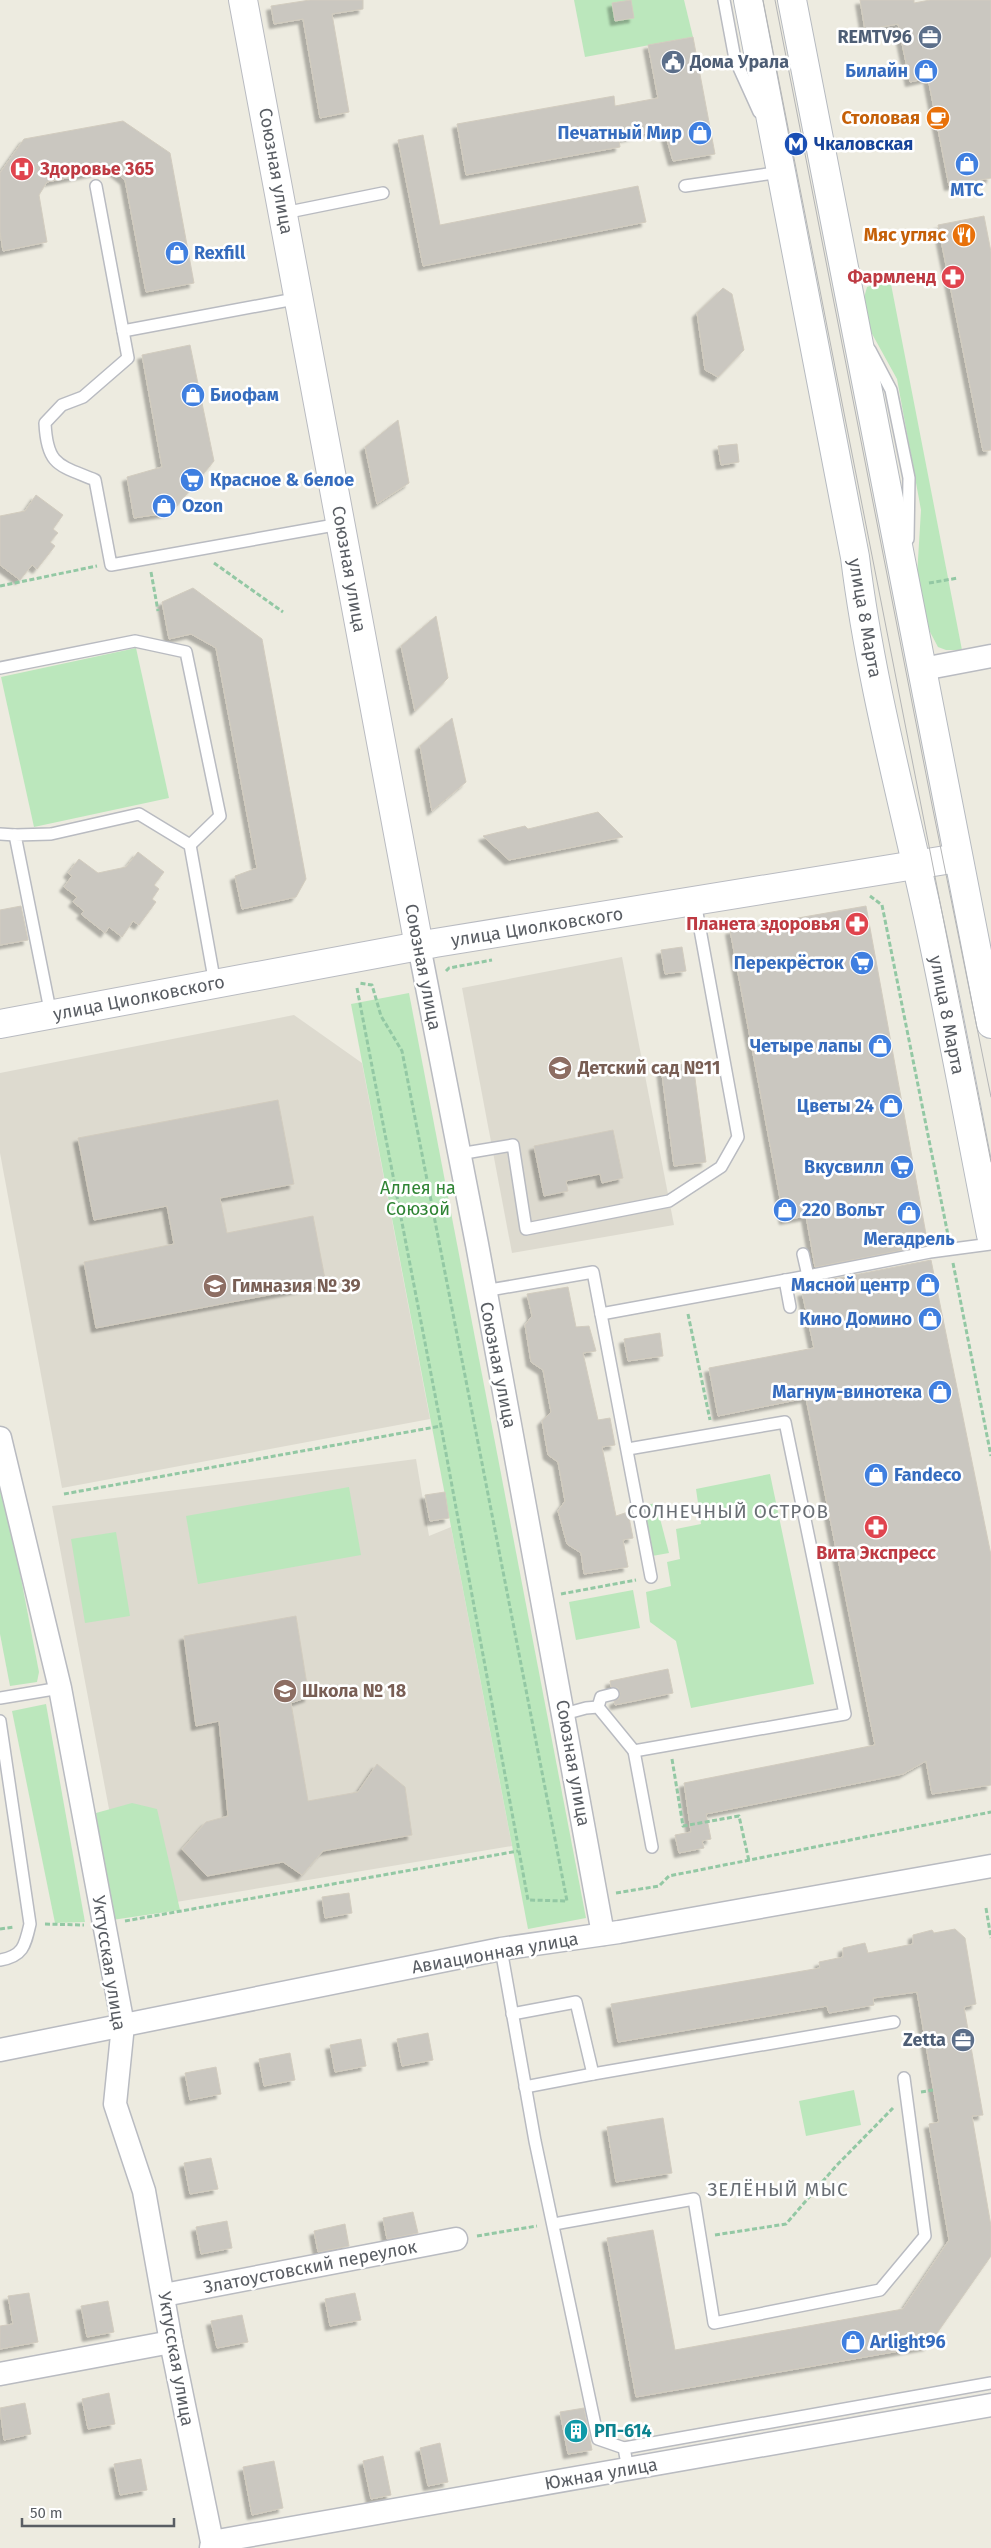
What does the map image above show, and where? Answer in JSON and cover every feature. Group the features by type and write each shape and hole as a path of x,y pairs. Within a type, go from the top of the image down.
{"main road":[{"name":"Союзная улица","path":"243,0 300,298 419,946"},
{"name":"улица 8 Марта","path":"748,0 779,161 788,243 855,557 862,616 916,866 991,1235"},
{"path":"792,0 991,1024"},
{"name":"улица Циолковского","path":"0,1024 419,946 958,858"}],"street":[{"path":"923,669 991,656"},
{"name":"Союзная улица","path":"419,946 564,1714 603,1934"},
{"name":"Уктусская улица","path":"0,1438 60,1688 123,2025 115,2104 144,2191 171,2342 211,2545"},
{"name":"Авиационная улица","path":"0,2050 501,1949 603,1934 991,1866"},
{"name":"Златоустовский переулок","path":"164,2295 456,2239"},
{"path":"0,2374 171,2342"},
{"name":"Южная улица","path":"211,2545 626,2459 991,2405"}],"lane":[{"path":"685,186 779,161 735,59 724,0"},
{"path":"96,186 128,358 83,397 62,405 45,423 46,444 57,464 95,480 110,565 340,524"},
{"path":"284,213 383,193"},
{"path":"122,331 300,298"},
{"path":"0,668 135,641 186,652 220,816 190,845"},
{"path":"0,834 51,834 139,814 190,845 214,984"},
{"path":"15,835 51,1015"},
{"path":"459,1154 513,1145 526,1229 669,1201 720,1167 738,1137 695,902"},
{"path":"601,1314 991,1244"},
{"path":"803,1254 808,1276"},
{"path":"484,1291 593,1272 651,1577"},
{"path":"785,1280 790,1307"},
{"path":"628,1449 785,1422 845,1714 634,1751"},
{"path":"0,1698 60,1688"},
{"path":"598,1707 601,1697 613,1694"},
{"path":"564,1714 598,1707"},
{"path":"598,1707 634,1751 652,1847"},
{"path":"0,1721 30,1924 21,1951 15,1957 0,1960"},
{"path":"501,1949 525,2087 598,2438 626,2459 991,2383"},
{"path":"512,2014 576,2002 593,2074"},
{"path":"525,2087 894,2022"},
{"path":"554,2224 694,2199 714,2323 880,2290 925,2236 904,2078"}],"path":[{"path":"208,559 283,612"},
{"path":"0,586 110,565"},
{"path":"150,569 158,611"},
{"path":"875,899 882,905 991,1456"},
{"path":"358,988 528,1900 567,1901 402,1052 381,1016 372,985"},
{"path":"64,1494 441,1426"},
{"path":"555,1595 651,1577"},
{"path":"670,1746 682,1826 739,1816 749,1861"},
{"path":"613,1894 659,1886 669,1876 991,1812"},
{"path":"30,1924 104,1925 518,1851"},
{"path":"986,1908 991,1938"},
{"path":"700,2238 786,2224 836,2166 906,2095 933,2090"},
{"path":"456,2239 554,2224"}],"shaded area":[{"name":"Детский сад №11","path":"622,957 674,1225 512,1253 462,988"},
{"name":"Гимназия № 39","path":"294,1015 362,1063 430,1419 62,1488 0,1153 0,1073"},
{"name":"Школа № 18","path":"416,1459 429,1536 451,1527 512,1846 128,1910 52,1506"}],"green space":[{"path":"574,0 684,0 693,37 585,57"},
{"path":"890,279 962,650 946,650 938,647 929,630 917,576 921,510 897,379 860,312 867,287"},
{"path":"136,648 169,798 34,827 1,677"},
{"name":"Аллея на Союзой","path":"409,993 586,1918 528,1929 351,1004"},
{"path":"0,1469 39,1672 37,1682 10,1686 0,1634"},
{"path":"770,1474 814,1684 691,1708 676,1641 650,1622 646,1592 671,1586 667,1562 680,1559 676,1529 701,1524 696,1489"},
{"path":"349,1487 361,1555 198,1584 186,1516"},
{"path":"656,1503 669,1553 652,1556 642,1506"},
{"path":"116,1532 130,1616 85,1623 71,1539"},
{"path":"633,1590 640,1628 576,1640 569,1602"},
{"path":"46,1704 85,1922 55,1923 12,1711"},
{"path":"132,1803 157,1809 180,1910 112,1920 96,1813"},
{"path":"854,2090 861,2125 806,2136 799,2101"}],"building":[{"path":"310,0 363,0 363,9 332,14 349,112 320,118 303,19 274,24 271,6"},
{"path":"631,0 634,18 615,21 612,3"},
{"path":"860,0 914,0 914,3 930,0 991,0 991,178 949,186 928,78 910,82 898,24 865,30"},
{"path":"693,37 715,154 673,161 664,129 619,139 620,147 466,175 457,124 614,96 615,106 658,98 648,45"},
{"path":"123,121 170,153 194,283 146,292 125,180 111,169 47,182 39,195 47,242 3,251 0,232 0,173 24,139"},
{"path":"423,135 440,225 638,186 646,222 423,266 398,140"},
{"path":"984,216 991,252 991,450 983,451 938,225"},
{"path":"723,288 732,294 744,350 718,377 705,370 697,313"},
{"path":"190,345 214,461 172,512 134,518 127,477 162,467 142,355"},
{"path":"398,420 409,483 377,504 365,447"},
{"path":"737,444 739,462 721,465 718,446"},
{"path":"36,495 63,515 53,529 58,533 50,542 55,546 37,569 32,565 20,580 0,565 0,516 25,511"},
{"path":"193,588 262,639 306,879 296,897 242,909 235,876 257,868 216,648 191,634 169,639 162,602"},
{"path":"436,616 448,678 415,711 401,646"},
{"path":"452,718 466,782 432,811 420,746"},
{"path":"598,812 623,837 509,860 483,836 525,826 528,829"},
{"path":"138,852 164,872 154,885 159,889 152,899 156,902 139,925 133,921 122,937 109,927 105,933 81,914 84,911 73,902 77,897 64,887 72,876 68,873 79,859 98,873 126,867"},
{"path":"21,906 28,940 0,945 0,910"},
{"path":"866,906 928,1245 815,1267 806,1216 784,1220 730,930"},
{"path":"682,947 686,971 665,974 661,950"},
{"path":"693,1063 706,1162 674,1166 661,1067"},
{"path":"278,1100 294,1184 220,1198 227,1233 313,1216 326,1284 96,1328 84,1262 174,1244 167,1206 94,1220 78,1138"},
{"path":"613,1130 623,1178 602,1183 600,1174 566,1181 568,1191 544,1196 534,1146"},
{"path":"931,1260 991,1555 991,1785 932,1794 926,1761 903,1774 706,1814 711,1839 702,1841 704,1848 679,1853 675,1835 691,1832 684,1783 875,1745 806,1398 718,1416 709,1368 814,1348 802,1292 819,1289 818,1282"},
{"path":"568,1287 576,1327 589,1326 596,1351 583,1353 598,1420 610,1418 615,1445 602,1447 616,1516 628,1512 633,1538 623,1540 628,1567 584,1574 581,1553 567,1544 558,1511 565,1501 558,1462 548,1455 542,1421 551,1412 543,1370 531,1362 525,1325 532,1316 527,1294"},
{"path":"660,1333 663,1356 628,1361 624,1339"},
{"path":"445,1492 449,1518 430,1521 425,1495"},
{"path":"296,1616 309,1697 291,1703 308,1801 358,1792 377,1764 405,1787 412,1835 323,1851 302,1875 283,1862 207,1876 182,1849 206,1822 228,1816 219,1721 196,1726 184,1636"},
{"path":"668,1669 673,1693 615,1705 614,1701 619,1699 620,1693 618,1688 611,1687 610,1681"},
{"path":"349,1893 352,1913 325,1918 322,1897"},
{"path":"955,1929 965,1938 976,2004 964,2007 983,2115 972,2116 991,2226 991,2256 928,2346 636,2397 607,2238 653,2230 675,2350 903,2309 949,2240 929,2124 939,2122 917,1992 873,1998 874,2005 829,2013 827,2006 618,2042 611,2004 820,1968 819,1962 843,1957 843,1948 865,1943 868,1953 913,1944 913,1935 932,1930 934,1933"},
{"path":"428,2033 433,2060 402,2066 397,2039"},
{"path":"361,2039 366,2066 335,2072 330,2045"},
{"path":"290,2053 295,2080 264,2086 259,2059"},
{"path":"216,2067 221,2094 190,2100 185,2073"},
{"path":"663,2118 672,2173 616,2182 607,2127"},
{"path":"211,2158 218,2189 190,2194 184,2163"},
{"path":"413,2212 418,2233 387,2239 383,2218"},
{"path":"227,2221 232,2248 201,2254 196,2227"},
{"path":"345,2224 349,2246 318,2252 314,2231"},
{"path":"29,2293 38,2342 0,2349 0,2326 13,2324 8,2296"},
{"path":"355,2293 361,2320 330,2326 325,2299"},
{"path":"108,2301 114,2332 87,2337 81,2306"},
{"path":"242,2315 248,2342 217,2348 211,2321"},
{"path":"109,2393 115,2424 88,2429 82,2399"},
{"path":"25,2403 31,2434 4,2440 0,2408"},
{"name":"РП-614","path":"584,2408 592,2450 568,2454 560,2412"},
{"path":"440,2443 448,2482 428,2486 420,2448"},
{"path":"383,2456 391,2495 371,2499 363,2461"},
{"path":"141,2459 147,2490 120,2495 114,2464"},
{"path":"274,2461 283,2508 252,2515 243,2467"}],"tram line":[{"path":"763,0 991,1162"},
{"path":"775,0 991,1097"}],"place":[{"name":"REMTV96","path":"930,37"},
{"name":"Дома Урала","path":"673,62"},
{"name":"Билайн","path":"926,71"},
{"name":"Столовая","path":"938,118"},
{"name":"Печатный Мир","path":"700,133"},
{"name":"Чкаловская","path":"796,144"},
{"name":"МТС","path":"967,164"},
{"name":"Здоровье 365","path":"22,169"},
{"name":"Мяс угляс","path":"964,235"},
{"name":"Rexfill","path":"177,253"},
{"name":"Фармленд","path":"953,277"},
{"name":"Биофам","path":"193,395"},
{"name":"Красное & белое","path":"192,480"},
{"name":"Ozon","path":"164,506"},
{"name":"Планета здоровья","path":"857,924"},
{"name":"Перекрёсток","path":"862,963"},
{"name":"Четыре лапы","path":"880,1046"},
{"name":"Детский сад №11","path":"560,1068"},
{"name":"Цветы 24","path":"891,1106"},
{"name":"Вкусвилл","path":"902,1167"},
{"name":"220 Вольт","path":"785,1210"},
{"name":"Мегадрель","path":"909,1213"},
{"name":"Мясной центр","path":"928,1285"},
{"name":"Гимназия № 39","path":"215,1286"},
{"name":"Кино Домино","path":"930,1319"},
{"name":"Магнум-винотека","path":"940,1392"},
{"name":"Fandeco","path":"876,1475"},
{"name":"Вита Экспресс","path":"876,1527"},
{"name":"Школа № 18","path":"285,1691"},
{"name":"Zetta","path":"963,2040"},
{"name":"Arlight96","path":"853,2342"},
{"name":"РП-614","path":"576,2431"}],"district":[{"name":"СОЛНЕЧНЫЙ ОСТРОВ","path":"728,1511"},
{"name":"ЗЕЛЁНЫЙ МЫС","path":"778,2189"}]}
